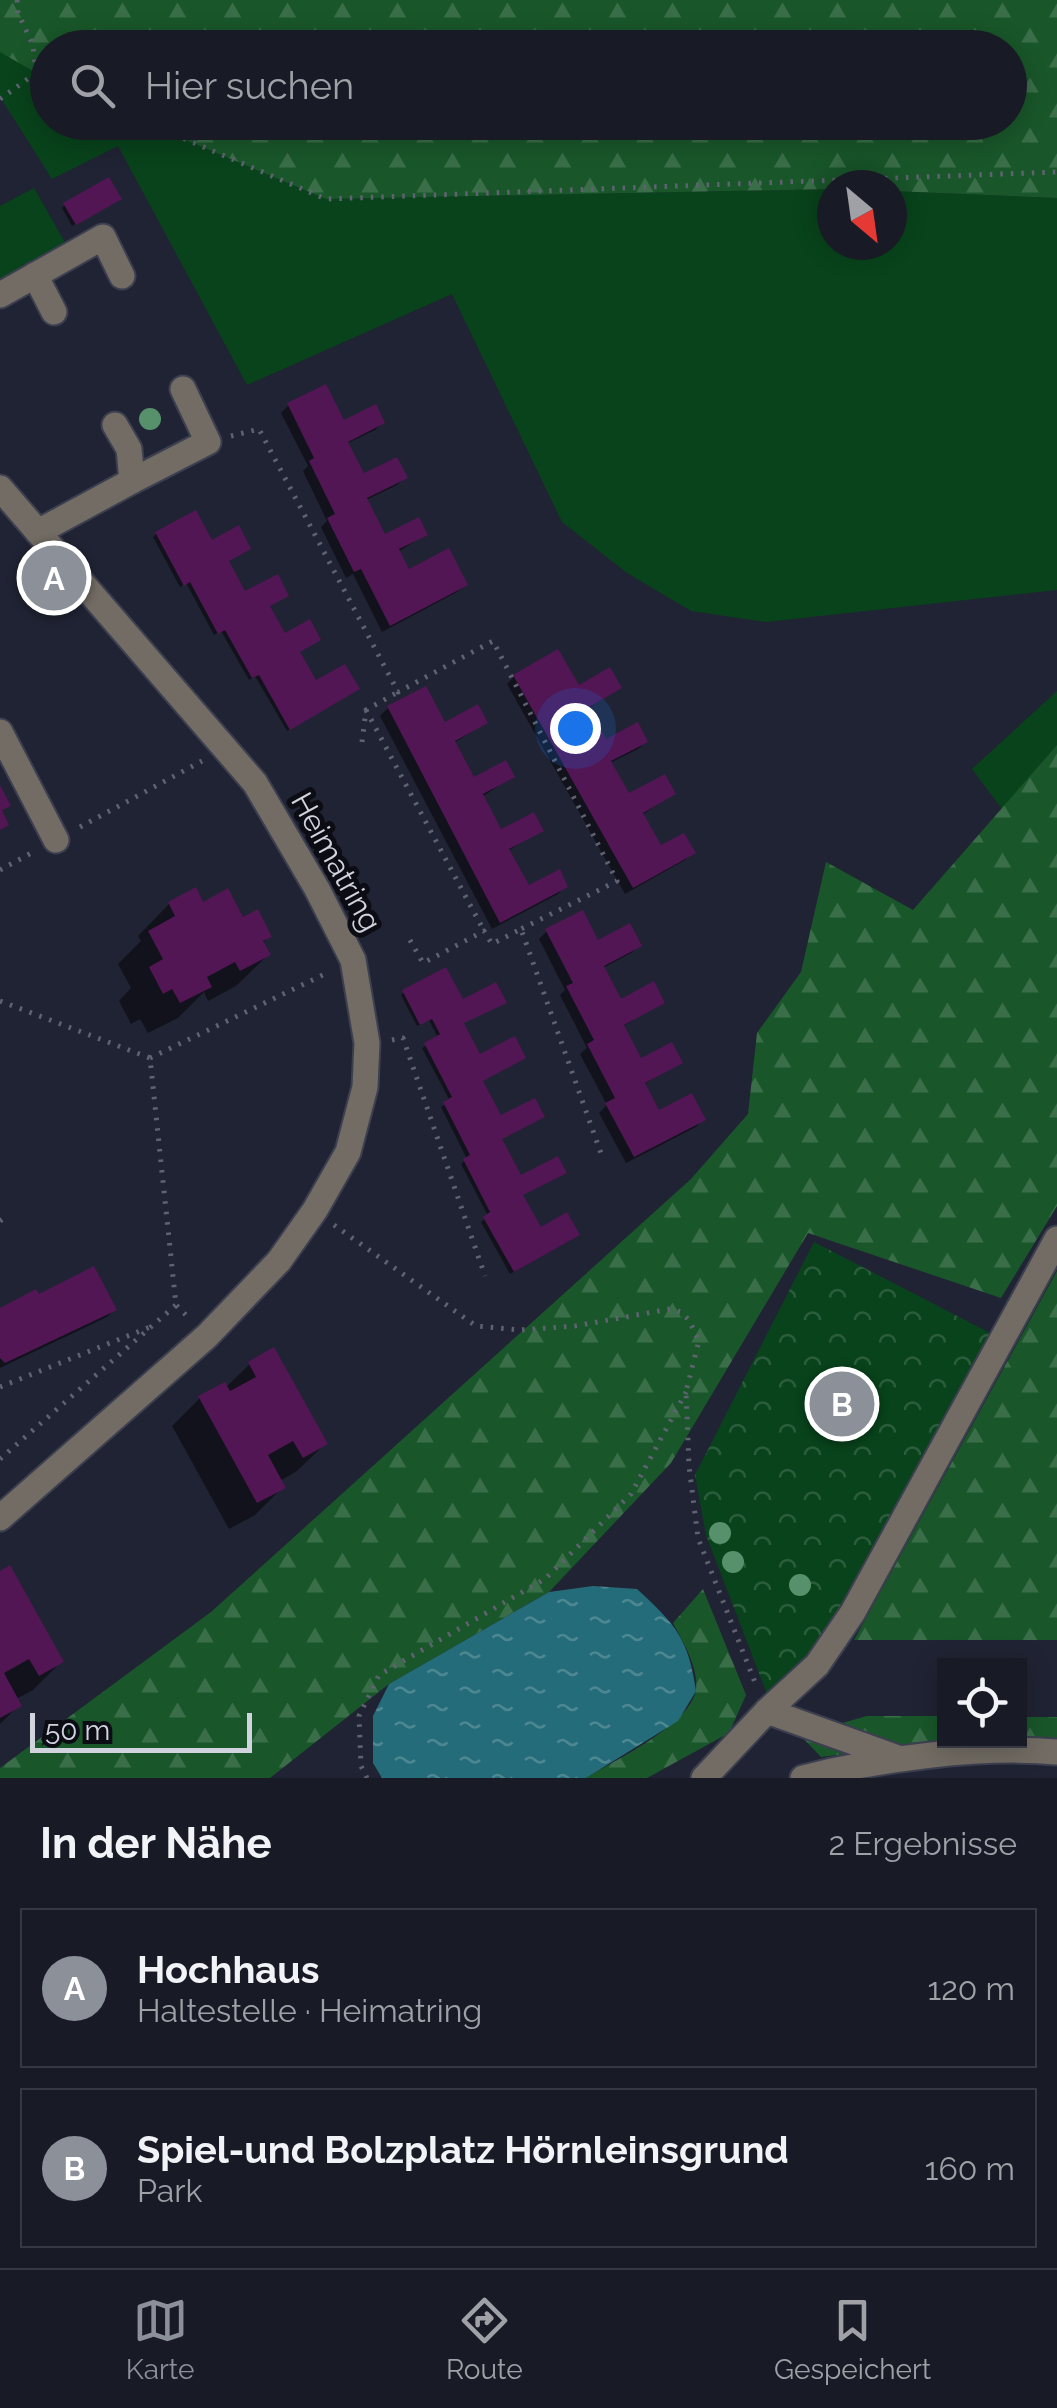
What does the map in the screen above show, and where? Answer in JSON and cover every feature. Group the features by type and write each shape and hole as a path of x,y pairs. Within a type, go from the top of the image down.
{"street":[{"path":"0,295 103,237 122,276"},
{"path":"35,275 54,312"},
{"path":"38,532 208,442 183,389"},
{"path":"115,425 130,449 132,481"},
{"name":"Heimatring","path":"0,488 255,783 354,960 367,1043 365,1087 348,1152 315,1210 279,1261 207,1336 0,1518"},
{"path":"0,732 56,840"},
{"path":"704,1778 817,1665 853,1612 1057,1239"},
{"path":"767,1711 902,1760"},
{"path":"803,1778 902,1760 1017,1748 1057,1752"}],"path":[{"path":"17,0 18,13 30,38"},
{"path":"0,99 30,77"},
{"path":"187,140 326,199 1057,172"},
{"path":"208,442 258,429 398,692"},
{"path":"493,641 617,882 492,944 366,710 493,641"},
{"path":"362,742 366,710"},
{"path":"0,870 227,747"},
{"path":"521,929 602,1159"},
{"path":"410,940 422,964 484,931"},
{"path":"0,1002 150,1058 354,960"},
{"path":"367,1043 403,1038 485,1276"},
{"path":"150,1058 176,1305 207,1336"},
{"path":"315,1210 476,1326 520,1330 575,1326 670,1310 681,1312 696,1329 699,1342 686,1391 630,1494 545,1579 379,1675 360,1716 361,1766 368,1778"},
{"path":"0,1459 176,1305"},
{"path":"0,1386 155,1325"},
{"path":"686,1391 689,1466 698,1538 767,1711"}],"green space":[{"path":"0,0 1057,0 1057,198 907,192 907,170 817,170 817,189 326,199 185,140 1027,140 1027,30 30,30 30,69 0,52"},
{"path":"0,49 30,66 30,140 185,140 326,199 817,189 817,260 907,260 907,192 1057,198 1057,590 766,622 691,611 627,573 562,522 452,294 247,385 118,146 52,179 0,97"},
{"path":"34,188 67,246 0,283 0,206"},
{"path":"1057,691 1057,745 1002,809 972,769"},
{"path":"1057,745 1057,1206 1001,1298 808,1233 671,1463 549,1592 389,1684 270,1778 0,1778 0,1768 211,1612 691,1179 748,1114 757,1033 801,972 826,862 913,910"},
{"path":"814,1242 990,1333 849,1602 810,1660 769,1699 706,1535 695,1475"},
{"path":"1057,1271 1057,1640 854,1640"},
{"path":"703,1589 746,1695 729,1733 647,1778 586,1778 650,1740 691,1703 696,1690 695,1673 673,1623"},
{"path":"867,1716 937,1716 937,1742 821,1757 800,1735"},
{"path":"1027,1717 1057,1717 1057,1749 1027,1747"}],"water":[{"path":"593,1586 637,1589 678,1634 689,1658 696,1691 678,1721 586,1778 382,1778 373,1763 373,1716 389,1684 549,1592"}],"building":[{"path":"109,177 122,199 76,225 63,203"},
{"path":"326,384 344,420 376,404 385,423 348,442 364,473 397,457 408,478 367,498 385,534 419,517 428,535 399,549 409,569 449,548 468,585 390,626 361,569 354,572 327,518 335,514 287,403"},
{"path":"196,510 212,540 239,525 251,549 229,561 245,591 278,574 289,596 270,606 285,633 310,619 321,640 300,652 316,680 345,664 360,689 290,730 259,675 252,678 225,630 218,634 190,582 184,586 155,532"},
{"path":"558,649 579,685 610,667 622,688 589,707 606,739 638,722 648,742 611,761 629,793 665,774 676,794 643,813 661,845 684,833 696,853 633,888 513,675"},
{"path":"426,686 445,722 478,704 488,723 455,741 474,777 506,760 515,777 483,794 501,829 534,812 544,831 509,849 529,885 560,869 568,887 500,923 387,706"},
{"path":"0,785 11,806 2,810 9,825 0,830"},
{"path":"196,887 203,902 228,888 243,917 258,909 272,937 263,941 271,955 240,971 235,962 207,977 212,987 180,1003 172,989 163,994 149,967 163,959 148,931 175,916 168,902"},
{"path":"583,910 598,940 630,923 642,946 604,966 621,999 654,981 665,1003 624,1025 641,1058 672,1042 683,1063 645,1083 659,1110 692,1093 706,1120 634,1157 605,1103 615,1098 587,1044 594,1040 566,986 573,983 545,929"},
{"path":"446,967 463,999 496,982 507,1003 464,1023 480,1054 515,1036 526,1058 483,1081 501,1115 535,1098 545,1117 502,1139 521,1175 558,1156 567,1173 523,1195 541,1227 567,1212 580,1235 514,1272 483,1217 490,1212 463,1159 470,1155 443,1102 452,1097 424,1043 440,1034 432,1019 420,1025 402,990"},
{"path":"94,1266 117,1310 5,1363 0,1358 0,1308 36,1289 39,1294"},
{"path":"274,1347 328,1444 303,1458 293,1441 268,1455 286,1488 257,1503 198,1396 225,1382 230,1391 256,1377 248,1362"},
{"path":"10,1565 64,1662 39,1676 29,1659 4,1673 22,1706 0,1718 0,1571"}],"place":[{"name":"Hochhaus","path":"54,578"},
{"name":"Spiel-und Bolzplatz Hörnleinsgrund","path":"842,1404"}]}
